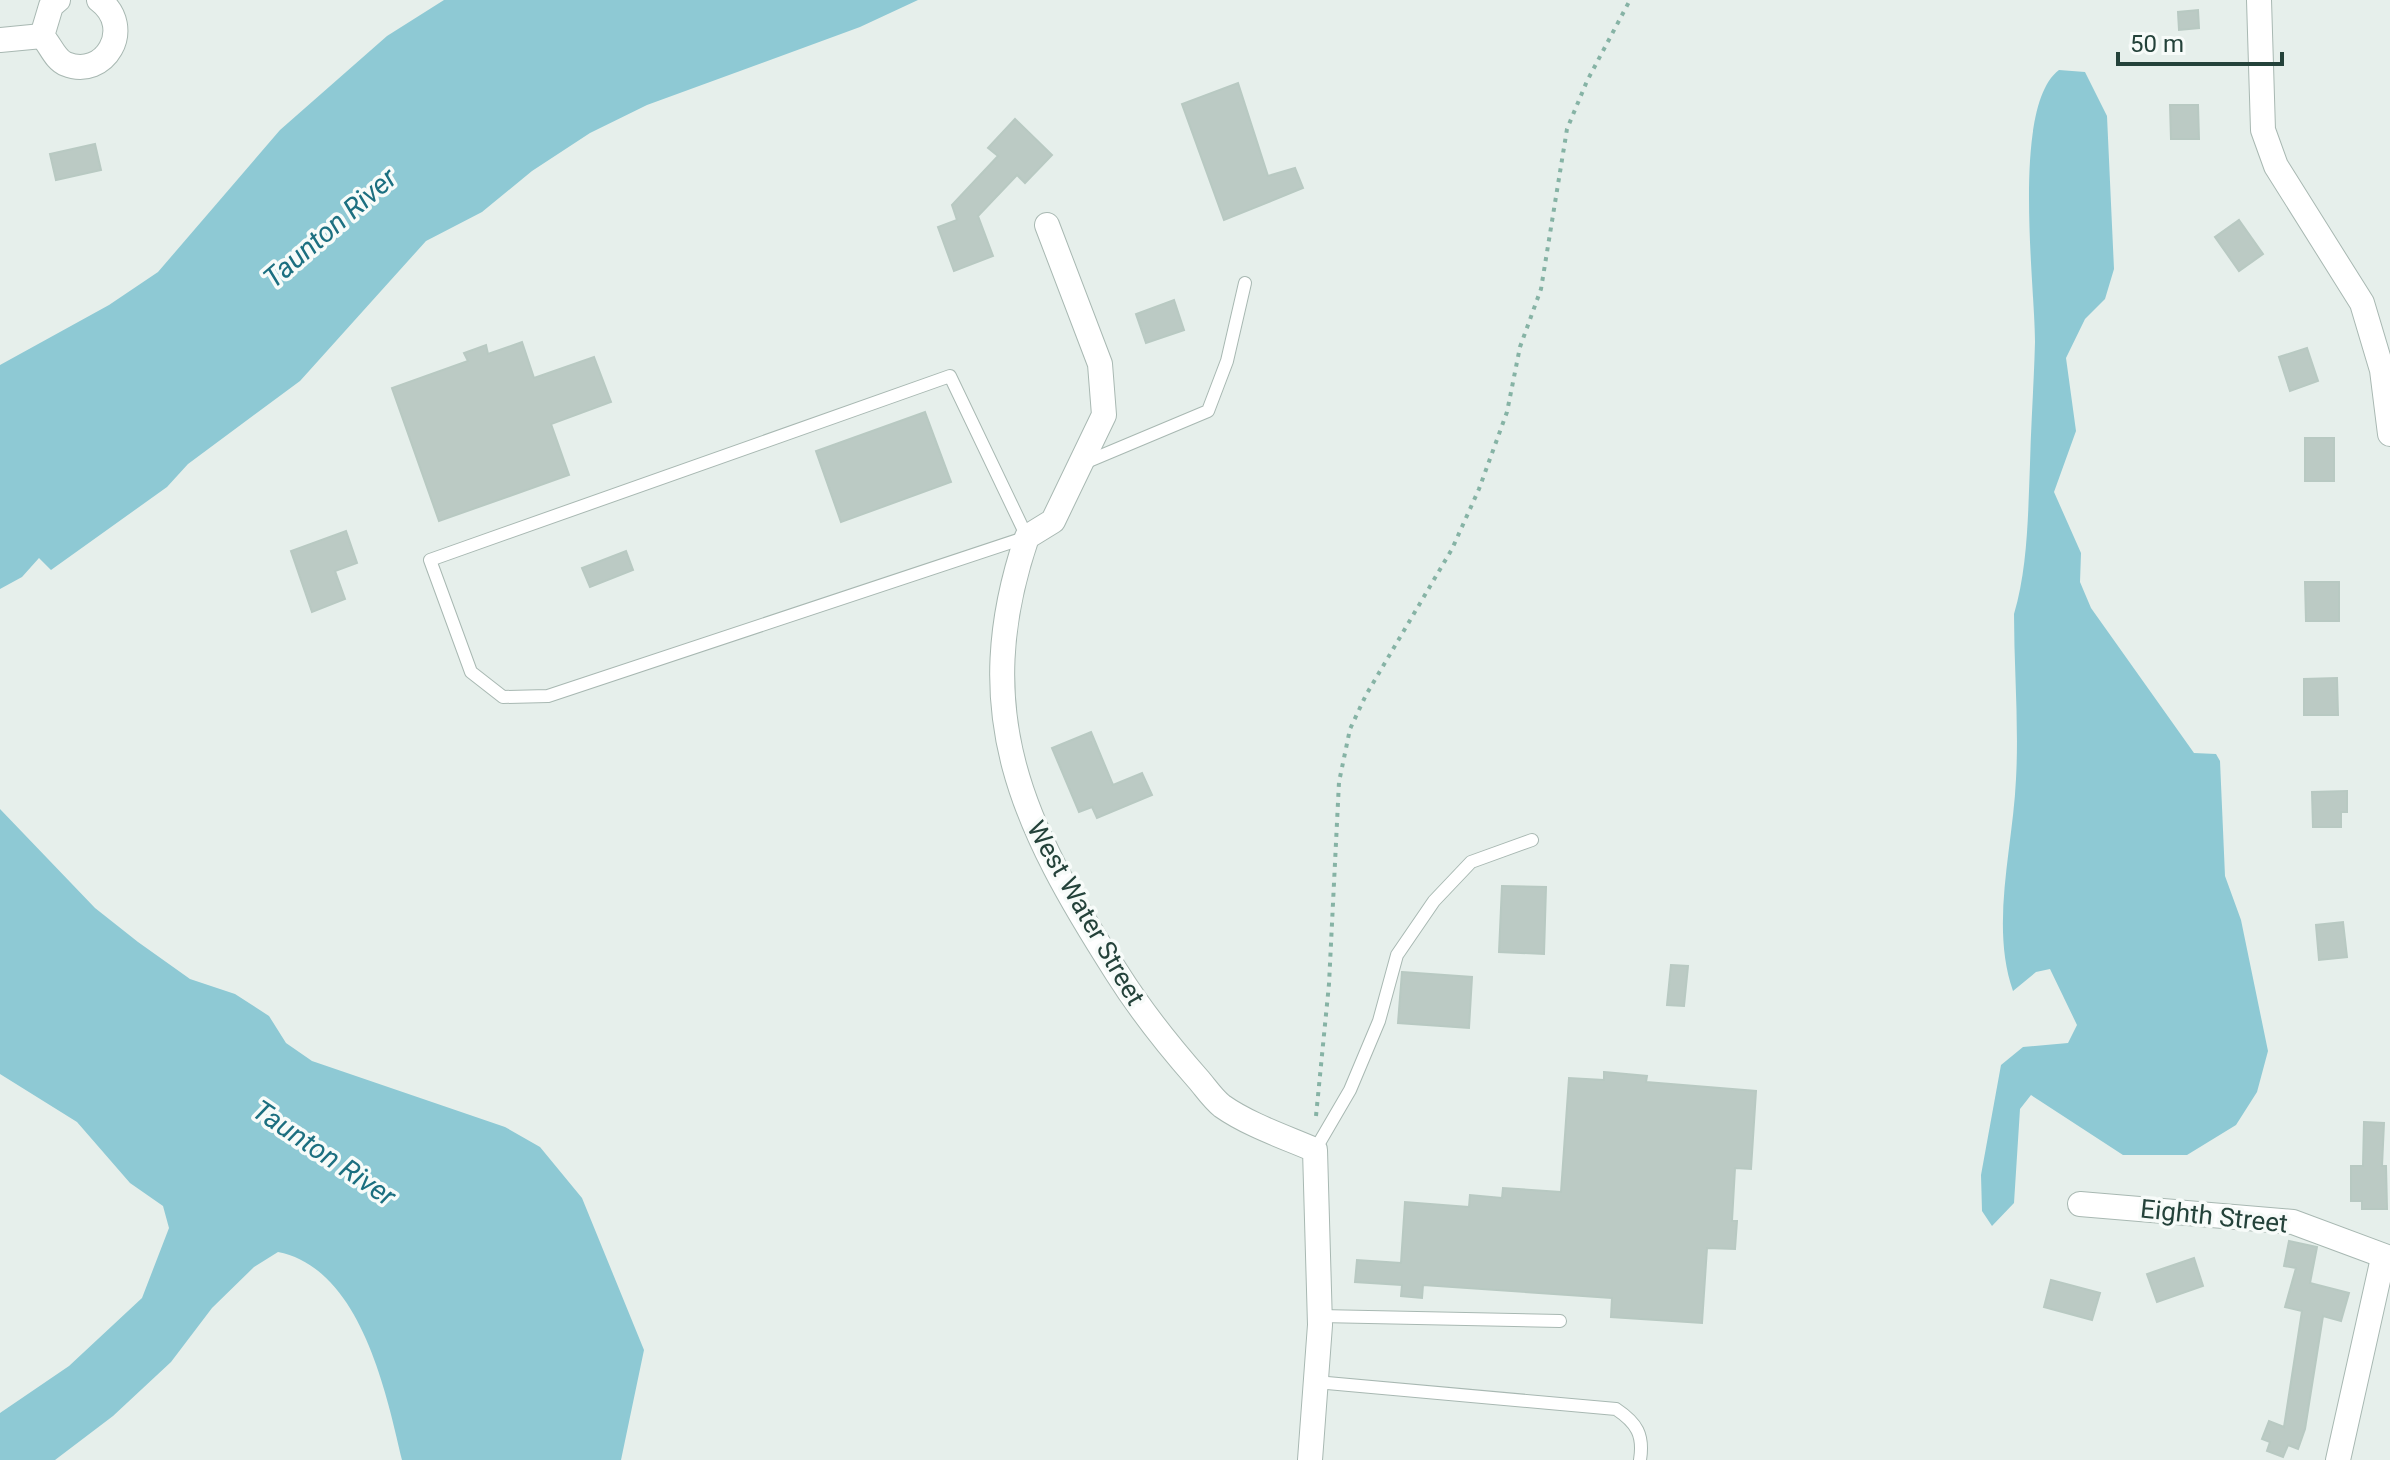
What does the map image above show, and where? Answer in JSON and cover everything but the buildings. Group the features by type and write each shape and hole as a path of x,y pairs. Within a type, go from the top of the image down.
{"street":[{"path":"42,36 51,6 58,0"},
{"path":"42,36 64,64 87,65 98,61 113,46 117,36 113,15 99,0"},
{"path":"2259,0 2263,130 2276,166 2362,303 2382,370 2390,434"},
{"path":"0,40 42,36"},
{"path":"1027,537 1053,521 1104,415 1100,364 1047,225"},
{"name":"West Water Street","path":"1027,537 1008,604 1001,682 1006,730 1016,778 1039,837 1129,993 1189,1069 1221,1105 1315,1150"},
{"path":"1310,1460 1320,1316 1315,1150"},
{"name":"Eighth Street","path":"2080,1204 2293,1222 2387,1258"},
{"path":"2338,1460 2387,1258"}],"lane":[{"path":"1081,465 1208,411 1227,361 1245,283"},
{"path":"950,376 1027,537 548,696 503,697 471,672 430,560 950,376"},
{"path":"1315,1150 1350,1090 1367,1049 1397,955 1434,901 1471,862 1532,840"},
{"path":"1320,1316 1560,1321"},
{"path":"1316,1382 1616,1409 1631,1419 1639,1430 1643,1441 1640,1460"}],"path":[{"path":"1315,1150 1316,1094 1329,984 1339,782 1350,729 1366,695 1452,549 1479,489 1507,412 1520,347 1541,289 1567,129 1587,81 1630,0"}],"water":[{"name":"Taunton River","path":"444,0 918,0 860,27 647,105 590,133 532,171 482,212 426,241 300,381 188,464 167,487 51,570 39,558 22,577 0,589 0,365 109,305 158,272 280,130 387,36"},
{"path":"2059,70 2085,72 2107,116 2114,269 2105,299 2085,319 2066,358 2076,431 2054,492 2081,553 2080,582 2091,608 2194,753 2216,754 2220,761 2225,876 2241,920 2268,1051 2257,1092 2236,1125 2187,1155 2123,1155 2031,1095 2020,1109 2014,1203 1992,1226 1982,1211 1981,1175 2001,1065 2023,1047 2068,1043 2077,1025 2050,969 2036,972 2013,991 2003,940 2017,759 2014,614 2026,540 2035,357 2030,157 2035,120 2044,90"},
{"name":"Taunton River","path":"0,809 95,908 190,979 235,994 269,1016 286,1043 312,1061 505,1127 540,1147 582,1198 644,1350 621,1460 402,1460 377,1368 365,1336 349,1307 330,1282 306,1263 278,1252 254,1267 212,1308 171,1362 113,1416 55,1460 0,1460 0,1413 69,1366 142,1298 169,1228 163,1206 130,1183 77,1122 0,1074"}]}
